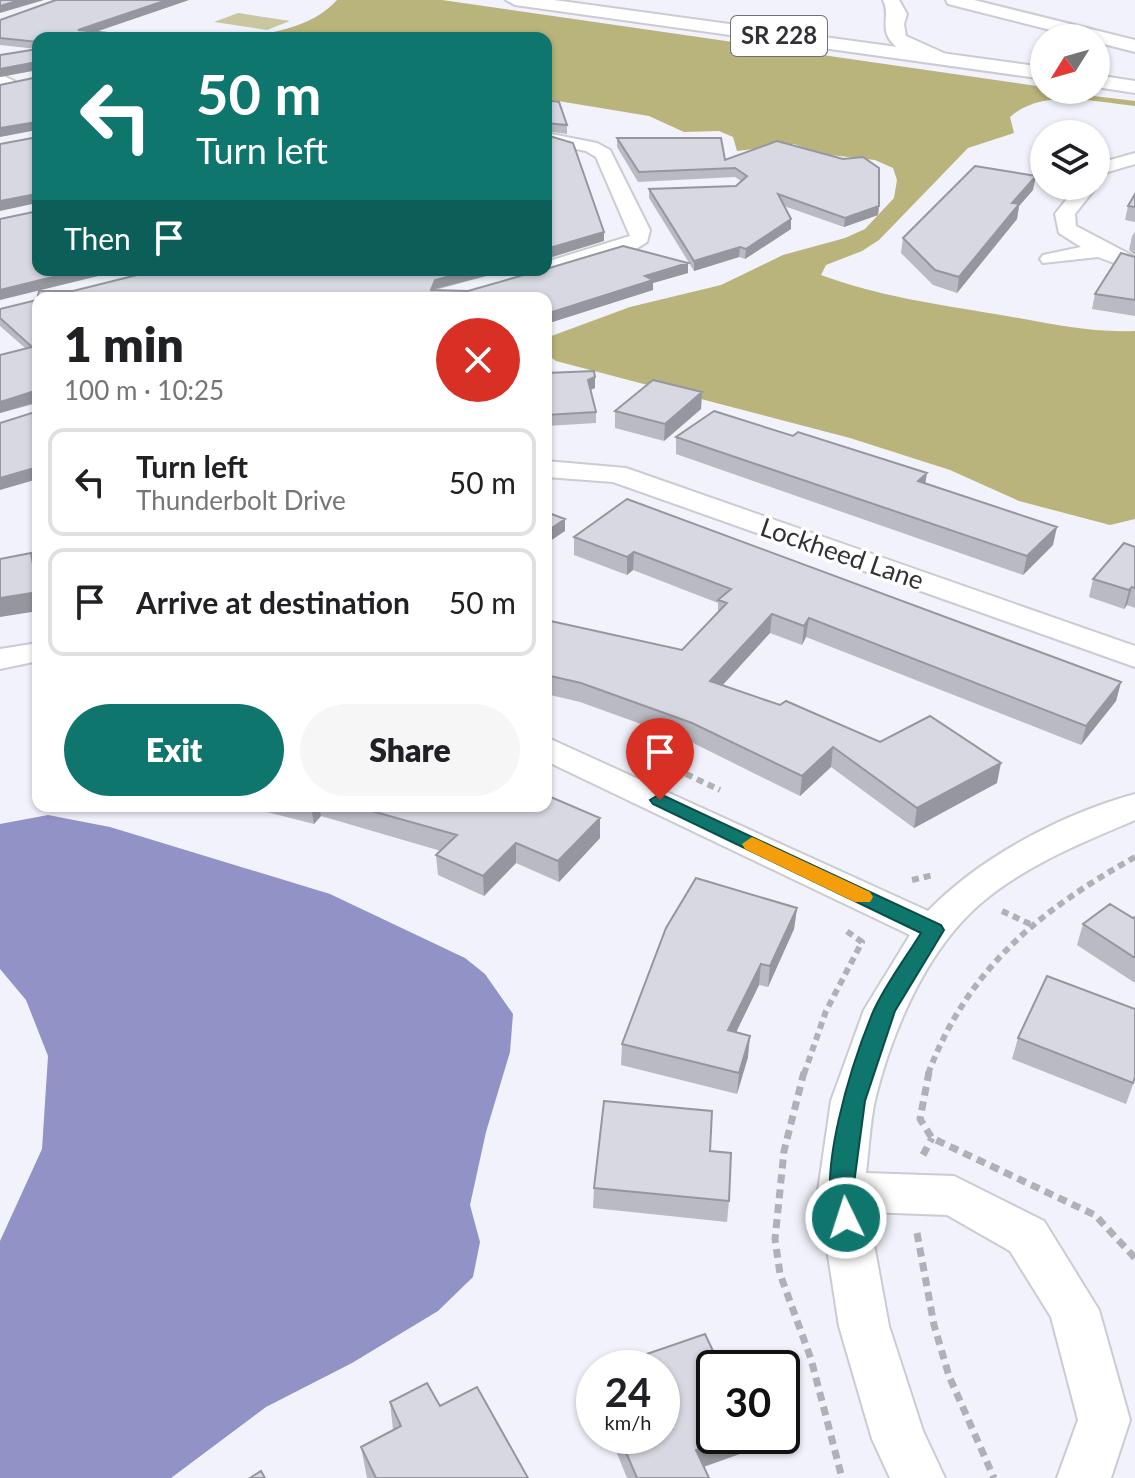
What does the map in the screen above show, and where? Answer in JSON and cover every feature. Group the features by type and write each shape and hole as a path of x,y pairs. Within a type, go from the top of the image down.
{"main road":[{"name":"SR 228","path":"515,0 1030,71"},
{"name":"SR 228","path":"610,0 1030,53"},
{"path":"1110,64 1135,67"},
{"path":"1110,83 1135,87"}],"street":[{"path":"891,0 898,14 893,25 894,35 903,46 939,58"},
{"path":"954,0 1135,46"},
{"path":"552,139 591,147 604,154 640,238 629,245 552,268"},
{"path":"1110,166 1135,158"},
{"path":"622,191 648,190"},
{"path":"1076,200 1065,214 1066,229 1092,246 1135,265"},
{"path":"1050,259 1092,246"},
{"name":"Lockheed Lane","path":"552,469 617,474 1135,657"},
{"path":"0,659 32,653"},
{"path":"552,751 933,930"},
{"path":"918,1478 899,1439 864,1326 841,1191 853,1101 885,1010 933,930 971,891 1037,848 1135,806"},
{"path":"841,1191 954,1196 1027,1236 1074,1310 1104,1420 1084,1478"}],"path":[{"path":"1135,857 1047,909 1018,935 960,1003 931,1055 920,1119 932,1138 1095,1215 1135,1258"},
{"path":"841,927 862,942 851,957 812,1041 795,1100 777,1218 779,1272 806,1341 842,1478"},
{"path":"932,1138 923,1155 916,1227 934,1325 949,1376 994,1478"}],"shaded area":[{"path":"337,0 442,0 1030,85 1030,104 1033,104 1010,117 1014,133 968,148 879,240 862,251 826,265 821,275 864,289 929,303 1081,329 1135,331 1135,519 1110,525 1019,501 950,470 850,438 552,358 552,336 630,307 721,285 783,255 845,238 865,229 894,198 897,180 893,168 875,160 821,154 794,144 737,151 733,137 719,131 684,132 649,116 552,100 552,32 272,32 314,18"},
{"path":"238,13 290,21 267,30 214,22"},
{"path":"1110,98 1135,101 1135,106 1110,103"}],"water":[{"path":"48,815 110,827 330,894 465,958 485,974 513,1014 510,1052 486,1132 470,1205 480,1242 473,1277 438,1311 352,1363 266,1407 171,1478 0,1478 0,1241 42,1149 48,1056 26,1000 0,969 0,824"}],"building":[{"path":"0,0 20,0 0,6"},
{"path":"56,0 167,0 78,30 98,32 32,32 32,41 0,38 0,20"},
{"path":"32,50 32,63 0,69 0,55"},
{"path":"32,78 32,123 0,128 0,85"},
{"path":"552,101 559,102 567,125 552,124"},
{"path":"552,137 573,143 604,232 552,247"},
{"path":"32,138 32,195 0,201 0,144"},
{"path":"617,138 721,138 725,160 777,141 843,159 863,157 879,168 879,206 845,218 778,194 791,219 746,249 740,247 694,261 649,189 736,186 747,176 735,168 639,172"},
{"path":"975,166 1030,175 1030,183 1012,203 1019,204 959,277 935,270 903,238"},
{"path":"1135,194 1135,207 1128,206"},
{"path":"32,212 32,276 57,276 0,290 0,219"},
{"path":"623,246 688,263 645,276 653,280 552,312 552,292 39,292 73,291 133,276 450,276 435,280 431,290 468,291 520,276 552,276 552,267"},
{"path":"1121,253 1135,257 1135,300 1095,294"},
{"path":"32,301 32,347 0,318 0,309"},
{"path":"32,347 32,392 0,402 0,355"},
{"path":"594,371 595,377 588,380 596,412 552,415 552,373"},
{"path":"653,380 702,392 665,424 615,411"},
{"path":"714,411 793,436 798,432 927,473 918,481 1057,527 1027,556 676,437"},
{"path":"32,413 32,469 0,478 0,423"},
{"path":"627,499 1121,682 1086,726 809,618 804,626 772,614 710,681 780,705 786,701 880,742 930,716 1001,763 917,808 833,747 802,776 692,723 581,683 552,676 552,621 682,650 727,603 718,600 731,589 634,552 627,557 574,537"},
{"path":"552,514 565,519 552,528"},
{"path":"1124,543 1135,547 1135,588 1129,590 1093,579"},
{"path":"31,553 32,593 0,598 0,559"},
{"path":"552,798 600,818 558,861 516,843 483,876 436,855 457,835 375,812 552,812"},
{"path":"696,878 797,908 770,966 761,964 728,1030 750,1036 739,1073 622,1044 666,928"},
{"path":"1110,904 1135,917 1135,958 1083,924"},
{"path":"1047,976 1135,1009 1133,1083 1018,1038"},
{"path":"604,1101 712,1111 710,1151 731,1153 729,1201 594,1188"},
{"path":"705,1334 713,1350 696,1350 696,1454 709,1478 637,1478 627,1454 680,1454 680,1350 658,1350"},
{"path":"427,1383 440,1406 477,1387 528,1478 376,1478 361,1447 401,1426 390,1402"},
{"path":"261,1471 265,1478 250,1478"}],"slow traffic":[{"path":"752,844 862,897"}],"route":[{"path":"660,800 933,930 885,1010 853,1101 841,1191 846,1218"}]}
